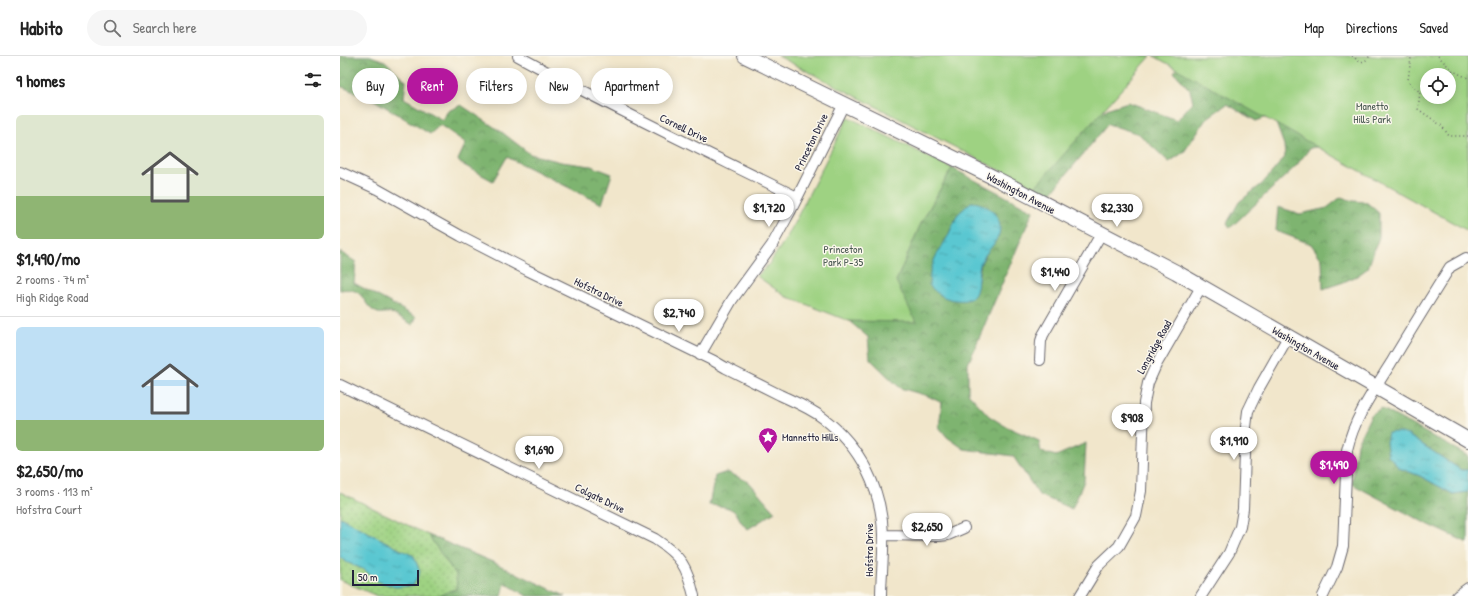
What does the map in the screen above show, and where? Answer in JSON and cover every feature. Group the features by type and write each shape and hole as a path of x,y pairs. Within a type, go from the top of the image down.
{"main road":[{"name":"Washington Avenue","path":"745,56 997,179 1201,287 1468,440"}],"street":[{"name":"Cornell Drive","path":"518,56 628,114 797,197"},
{"name":"Princeton Drive","path":"700,355 732,300 772,245 844,104"},
{"name":"Hofstra Drive","path":"340,172 377,189 461,236 527,270 700,355 714,360 726,368 805,406 822,418 841,433 859,455 872,480 880,510 883,535 881,596"},
{"path":"1040,360 1041,341 1043,335 1101,234"},
{"path":"1323,596 1337,567 1343,546 1347,450 1354,426 1375,388 1450,267 1466,258"},
{"name":"Longridge Road","path":"1080,596 1099,565 1119,546 1136,516 1141,491 1144,403 1148,383 1156,365 1201,287"},
{"path":"1201,596 1218,571 1238,533 1243,509 1248,411 1259,388 1288,337"},
{"name":"Colgate Drive","path":"340,385 655,539 670,549 680,560 690,577 694,596"},
{"path":"883,535 939,536 948,535 964,528"},
{"path":"1457,596 1468,588"}],"path":[{"path":"1352,56 1360,62 1365,61 1370,56"},
{"path":"1408,56 1411,58 1408,80 1420,92 1418,109 1442,126 1449,136 1468,136"},
{"path":"1438,56 1453,71 1468,78"}],"green space":[{"path":"340,56 370,56 385,61 392,68 352,68 352,91 340,86"},
{"path":"778,56 1151,56 1034,188"},
{"name":"Manetto Hills Park","path":"1154,56 1468,56 1468,231"},
{"name":"Manetto Hills Park","path":"1468,56 1468,221 1337,144 1310,148 1296,166 1230,228 1227,223 1239,202 1262,184 1285,157 1284,145 1273,115 1256,121 1227,104 1206,119 1184,152 1169,162 1139,134 1108,124 1051,193 1043,194 1036,192 1034,188 1035,181 1077,126 1109,108 1128,102 1177,120 1193,102 1190,90 1174,72 1185,60"},
{"path":"399,74 406,81 404,98 407,100 407,104 414,104 442,120 448,111 461,105 503,133 530,154 561,162 591,166 612,174 602,204 507,157 493,181 460,163 458,160 466,143 440,125 430,134 381,104 399,104"},
{"name":"Princeton Park P-35","path":"848,117 952,168 921,223 896,281 916,322 849,321 785,296 757,276 769,264 787,237"},
{"path":"952,168 1033,211 968,364 968,393 989,416 1005,426 1039,441 1041,452 1056,456 1086,443 1084,481 1072,509 1039,495 1013,456 964,449 947,437 939,427 942,403 928,396 900,388 870,359 868,337 849,321 905,317 896,281 921,223","holes":["957,215 997,238 981,263 976,291 948,236"]},
{"path":"1341,197 1353,201 1366,202 1379,213 1379,237 1368,268 1357,276 1323,289 1322,260 1311,244 1276,231 1278,207 1300,214 1327,208"},
{"path":"340,252 356,262 354,283 416,317 413,325 391,313 378,313 373,310 355,291 340,290"},
{"path":"1381,408 1468,456 1468,470 1461,470 1408,435 1399,468 1420,476 1453,494 1468,492 1468,543 1423,522 1352,484 1357,443 1371,415"},
{"path":"727,472 749,482 775,512 748,529 743,525 733,510 725,507 709,505 715,476"},
{"path":"340,492 428,535 497,564 502,596 377,596 340,580 340,557 346,562 365,570 377,581 414,556 340,517"},
{"path":"428,535 497,564 565,596 527,596 505,583 502,596 438,596 457,588 456,575"}],"water":[{"path":"971,202 984,205 989,208 994,213 1000,224 1000,230 998,237 981,262 975,295 964,300 955,300 940,295 934,291 929,285 930,272 935,258 948,236 957,215"},
{"path":"1397,432 1408,435 1461,470 1468,470 1468,492 1453,494 1420,476 1399,468 1388,455 1386,442 1388,433"},
{"path":"340,517 414,556 420,572 413,586 395,587 377,581 365,570 346,562 340,557"}],"place":[{"name":"Mannetto Hills","path":"768,454"}]}
